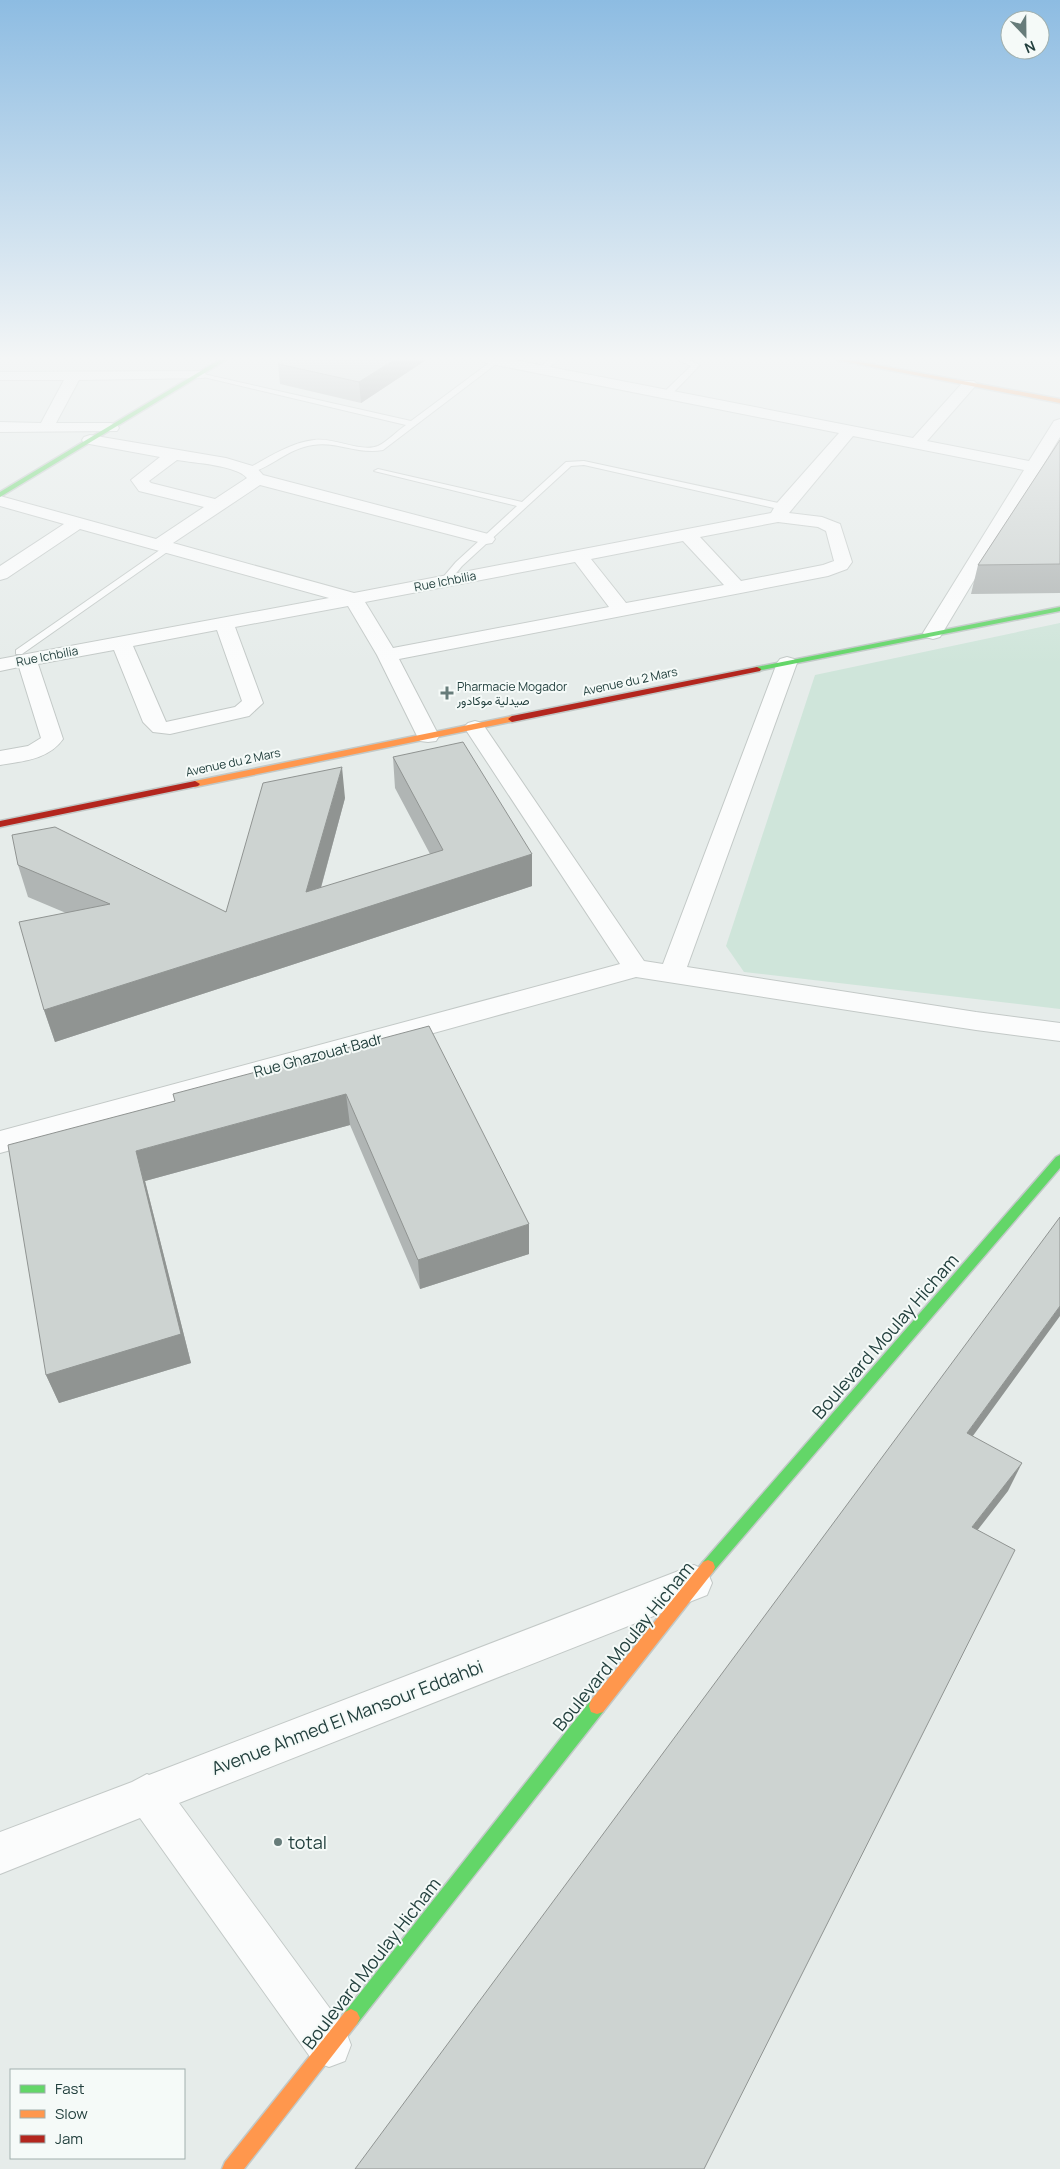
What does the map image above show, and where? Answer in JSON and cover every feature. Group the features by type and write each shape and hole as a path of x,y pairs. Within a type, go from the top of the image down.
{"street":[{"path":"0,495 55,461"},
{"path":"165,461 140,480 141,484 146,487 218,505"},
{"path":"214,461 226,463 253,475 486,539"},
{"path":"780,512 823,461"},
{"path":"1006,461 1034,467"},
{"path":"934,633 1037,461"},
{"path":"163,546 218,505 253,475"},
{"path":"0,502 354,599 387,655 428,736"},
{"name":"Rue Ichbilia","path":"0,665 27,656 120,642 444,582 687,534 780,512 822,522 834,528 843,562 841,565 828,570 737,588"},
{"path":"0,574 77,523"},
{"path":"687,534 737,588"},
{"path":"579,555 622,610"},
{"path":"387,655 737,588"},
{"name":"Avenue du 2 Mars","path":"0,824 934,633 1060,609"},
{"path":"120,642 154,722 160,728 170,728 242,712 253,703 224,623"},
{"path":"0,645 27,656 52,739 48,746 36,751 0,758"},
{"path":"672,974 787,663"},
{"path":"475,727 636,968 976,1021 1060,1032"},
{"name":"Rue Ghazouat Badr","path":"0,1142 636,968"},
{"name":"Boulevard Moulay Hicham","path":"232,2169 694,1582 1060,1160"},
{"name":"Avenue Ahmed El Mansour Eddahbi","path":"0,1853 694,1582"},
{"path":"147,1794 329,2045"}],"lane":[{"path":"253,475 274,461"},
{"path":"444,582 459,564 564,467 578,462 780,512"},
{"path":"378,471 523,505"},
{"path":"27,656 163,546"}],"green space":[{"path":"1060,623 1060,1009 744,972 726,946 815,675"}],"building":[{"path":"1046,461 1060,461 1060,564 978,565"},
{"path":"463,742 532,854 44,1010 19,922 110,904 18,865 12,835 55,827 226,912 263,783 342,767 306,892 443,850 393,757"},
{"path":"429,1026 529,1224 418,1260 346,1094 136,1151 181,1334 46,1375 8,1145 175,1101 173,1094"},
{"path":"1060,1217 1060,1306 967,1433 1022,1463 972,1527 1015,1550 704,2169 355,2169"}],"traffic: fast":[{"path":"0,495 56,461"},
{"path":"757,669 1060,609"},
{"path":"708,1567 1060,1160"},
{"path":"351,2018 597,1706"}],"traffic: slow":[{"path":"195,784 512,719"},
{"path":"597,1706 708,1567"},
{"path":"232,2169 351,2018"}],"traffic: jam":[{"path":"512,719 757,669"},
{"path":"0,824 195,784"}],"place":[{"name":"Pharmacie Mogador صيدلية موكادور","path":"447,693"},
{"name":"total","path":"278,1842"}]}
